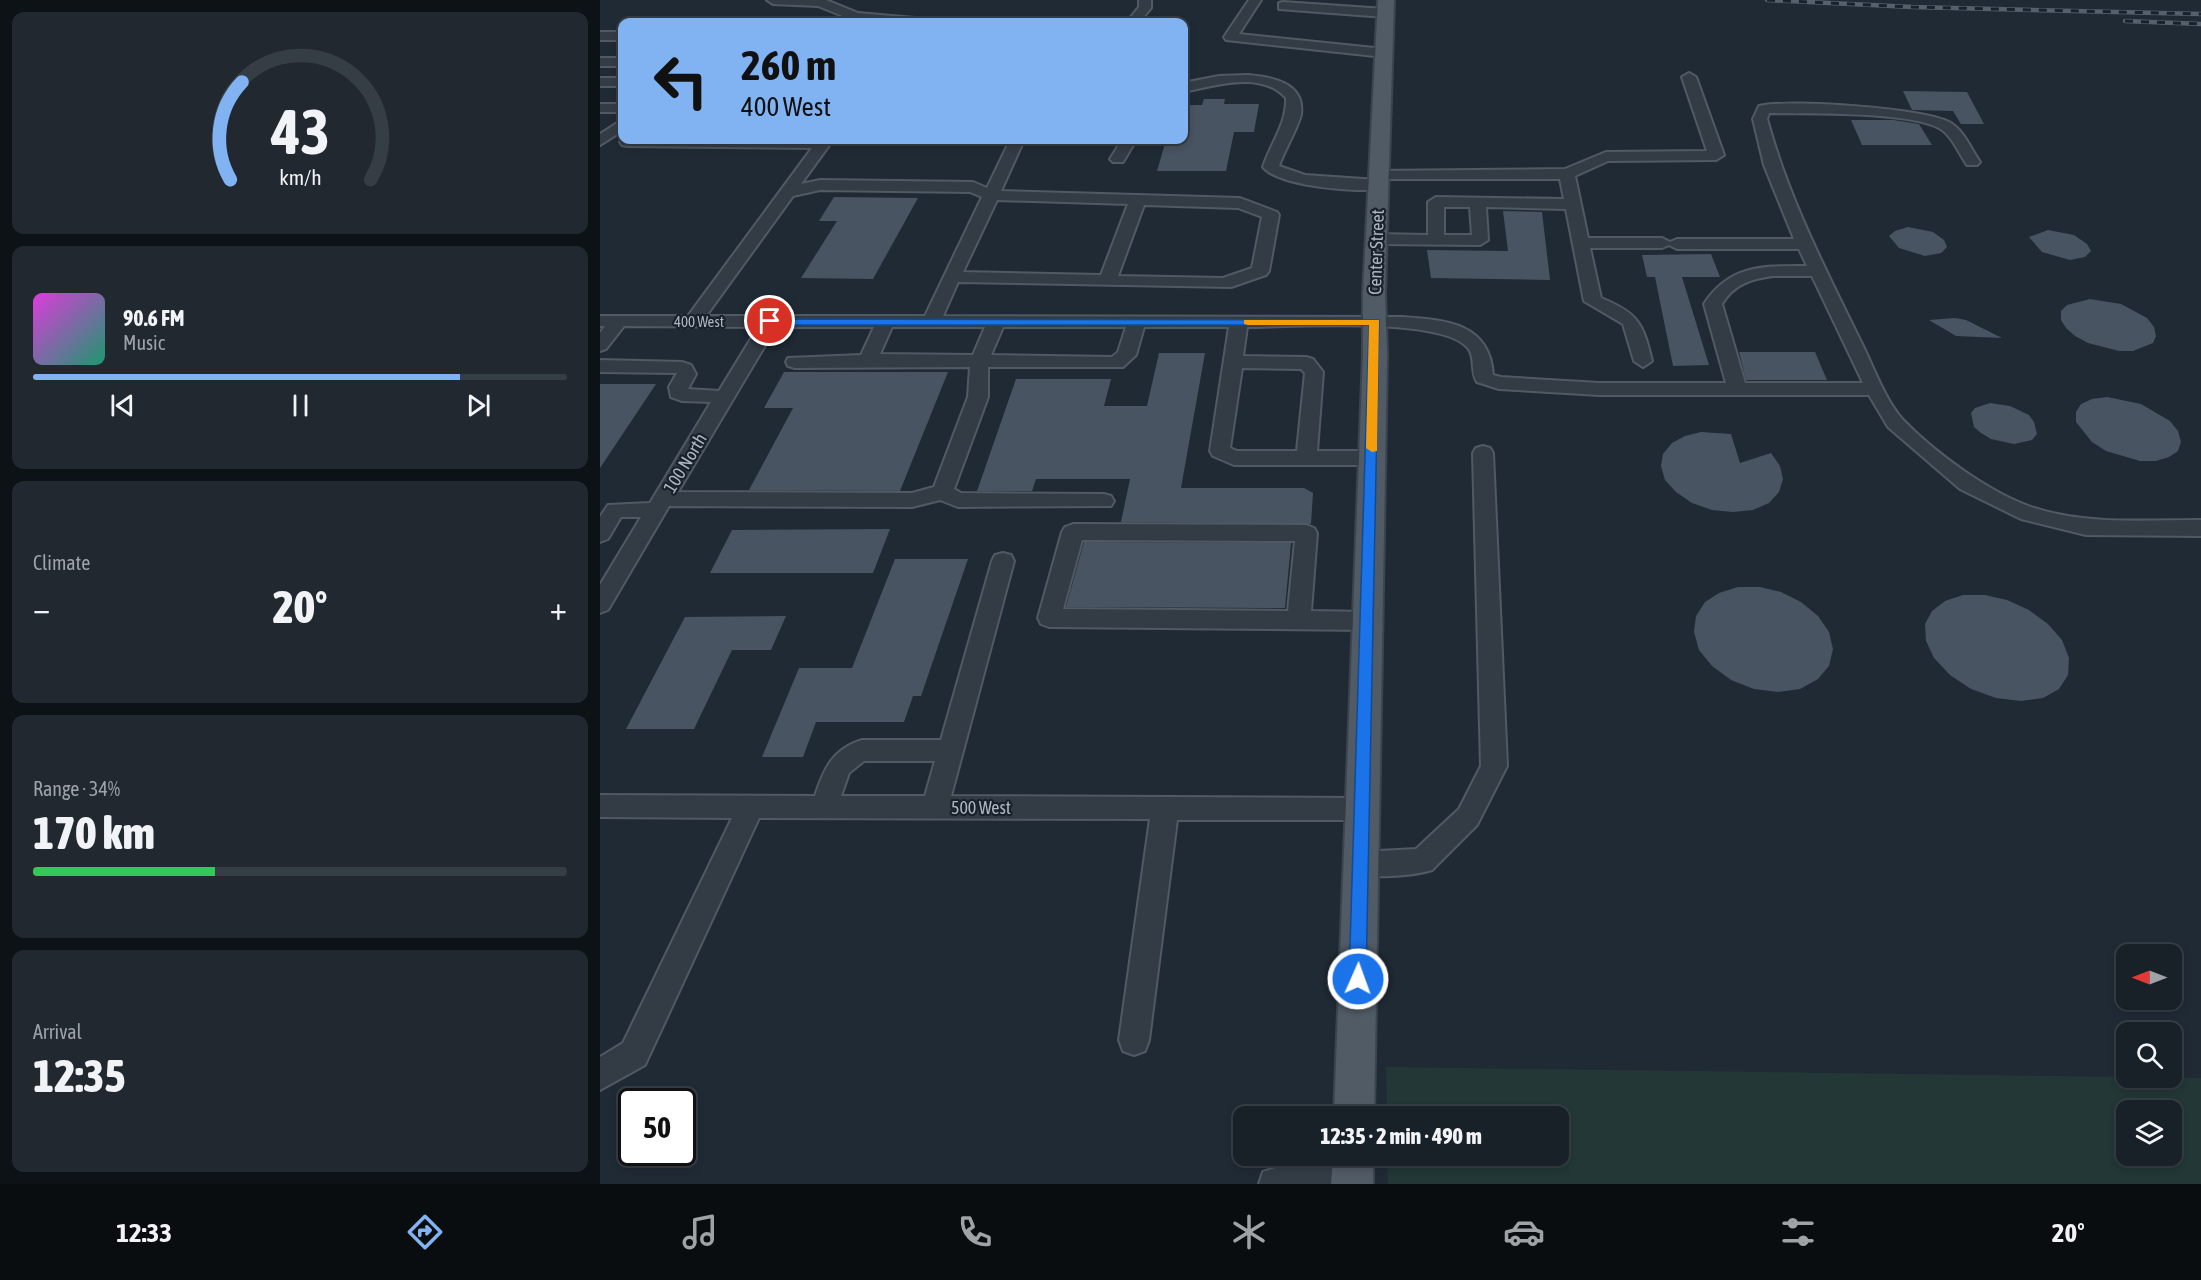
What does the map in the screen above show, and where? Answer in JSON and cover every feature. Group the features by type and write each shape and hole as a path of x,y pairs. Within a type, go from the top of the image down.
{"main road":[{"name":"Center Street","path":"1354,1106 1376,239 1386,7"},
{"path":"1352,1184 1353,1166"}],"street":[{"path":"773,0 819,2 837,7 855,17 867,18"},
{"path":"837,7 854,0"},
{"path":"1136,18 1145,8 1145,0"},
{"path":"1255,0 1231,37 1384,53"},
{"path":"1283,6 1386,7"},
{"path":"600,36 618,36"},
{"path":"600,62 618,62"},
{"path":"1188,76 1268,82 1282,86 1293,97 1294,115 1278,146 1271,167 1280,175 1297,179 1567,174 1606,157 1716,155 1689,77"},
{"path":"1188,87 1212,79"},
{"path":"600,82 618,82"},
{"path":"600,108 618,108"},
{"path":"1972,162 1946,126 1926,118 1816,110 1764,110 1760,119 1772,165 1788,209 1875,389 1895,423 1967,484 2028,514 2086,527 2201,528"},
{"path":"600,140 618,127"},
{"path":"693,321 824,144"},
{"path":"931,322 1016,144"},
{"path":"1118,159 1127,144"},
{"path":"1567,174 1593,302 1629,317 1634,325 1643,361"},
{"path":"788,192 820,185 973,187 990,195 1240,203 1271,215 1260,271 1225,283 951,277"},
{"path":"1108,280 1138,200"},
{"path":"1436,240 1436,202 1572,204"},
{"path":"1376,239 1480,240 1478,203"},
{"path":"1580,243 1805,244"},
{"path":"1818,271 1755,272 1732,280 1719,291 1713,304 1737,389 1875,389"},
{"name":"400 West","path":"600,321 1375,322 1443,326 1463,333 1482,354 1484,378 1499,383 1542,387 1737,389"},
{"path":"600,345 619,321"},
{"name":"100 North","path":"600,604 610,569 660,504 770,321"},
{"path":"867,360 885,322"},
{"path":"942,492 978,397 977,378 980,361 996,322"},
{"path":"795,362 867,360 1116,363 1127,355 1136,322"},
{"path":"1239,322 1220,451 1234,458 1372,458"},
{"path":"1233,362 1306,363 1314,372 1306,458"},
{"path":"600,366 675,366 684,369 687,374 678,387 678,393 682,396 725,397"},
{"path":"1361,864 1422,861 1468,817 1494,766 1483,453"},
{"path":"600,534 608,510 660,504 912,500 942,492 958,500 1104,501"},
{"path":"1299,620 1306,533 1073,532 1049,618 1368,621"},
{"path":"935,807 1003,561"},
{"path":"824,807 841,762 851,754 862,750 950,754"},
{"name":"500 West","path":"600,806 1362,809"},
{"path":"600,1075 634,1053 752,806"},
{"path":"1134,1040 1165,808"},
{"path":"1275,1184 1352,1184"}],"green space":[{"path":"1386,1067 2116,1077 2116,1088 2182,1088 2182,1078 2201,1078 2201,1184 1388,1184 1387,1166 1569,1166 1569,1106 1387,1106"}],"building":[{"path":"1903,91 1967,92 1984,124 1961,124 1953,111 1912,110"},
{"path":"1204,99 1225,99 1224,104 1259,104 1254,132 1234,132 1226,171 1157,171 1165,144 1188,144 1188,105 1202,105"},
{"path":"1851,120 1893,120 1919,124 1932,145 1862,145"},
{"path":"834,197 918,198 873,279 801,278 837,221 819,221"},
{"path":"1503,211 1542,212 1550,280 1431,278 1427,250 1508,251"},
{"path":"1908,227 1933,232 1944,240 1947,247 1941,253 1925,256 1899,248 1889,236 1895,231"},
{"path":"2048,230 2074,235 2087,244 2091,251 2085,257 2070,260 2042,252 2029,237"},
{"path":"1711,254 1720,277 1682,277 1709,365 1673,366 1655,277 1647,277 1642,255"},
{"path":"2090,299 2121,304 2147,318 2154,327 2156,336 2153,343 2133,351 2119,351 2088,343 2075,336 2061,320 2061,311 2067,305"},
{"path":"1955,318 1966,320 2002,338 1956,336 1929,320"},
{"path":"1739,352 1815,352 1827,380 1746,380"},
{"path":"1159,353 1205,353 1181,488 1304,488 1313,493 1311,524 1121,522 1130,479 1036,479 1032,491 977,491 1016,379 1111,379 1104,406 1147,406"},
{"path":"784,372 948,372 900,491 749,490 793,408 764,408"},
{"path":"600,384 656,384 600,468"},
{"path":"2107,397 2141,404 2170,421 2178,431 2181,442 2178,451 2156,461 2140,461 2106,451 2092,442 2076,422 2076,412 2081,404 2092,399"},
{"path":"1990,403 2010,406 2029,415 2034,422 2037,434 2032,440 2014,444 1991,439 1981,433 1974,427 1971,413 1975,408"},
{"path":"1701,432 1731,434 1740,463 1771,453 1780,466 1783,479 1779,492 1769,503 1753,510 1733,512 1712,510 1692,503 1676,492 1665,480 1661,466 1663,454 1672,443 1685,436"},
{"path":"890,529 873,573 710,573 732,530"},
{"path":"1084,542 1291,543 1285,608 1066,607"},
{"path":"895,559 968,559 921,696 913,696 904,722 816,722 803,757 762,757 799,668 852,668"},
{"path":"1738,587 1760,587 1781,592 1801,602 1818,616 1829,632 1833,649 1829,666 1818,679 1800,689 1778,692 1754,689 1731,680 1712,666 1699,650 1694,632 1696,616 1705,602 1719,593"},
{"path":"1963,595 1985,595 2007,600 2029,610 2048,624 2062,640 2069,658 2068,675 2059,689 2043,698 2021,701 1996,698 1971,689 1950,675 1934,658 1926,641 1925,624 1932,611 1945,601"},
{"path":"786,616 771,650 732,650 694,729 626,729 685,617"}],"railway":[{"path":"1767,0 1912,7 2201,14"},
{"path":"2125,21 2201,24"}],"slow traffic":[{"path":"1248,322 1375,322 1372,448"}],"route":[{"path":"770,321 1375,322 1358,979"}]}
